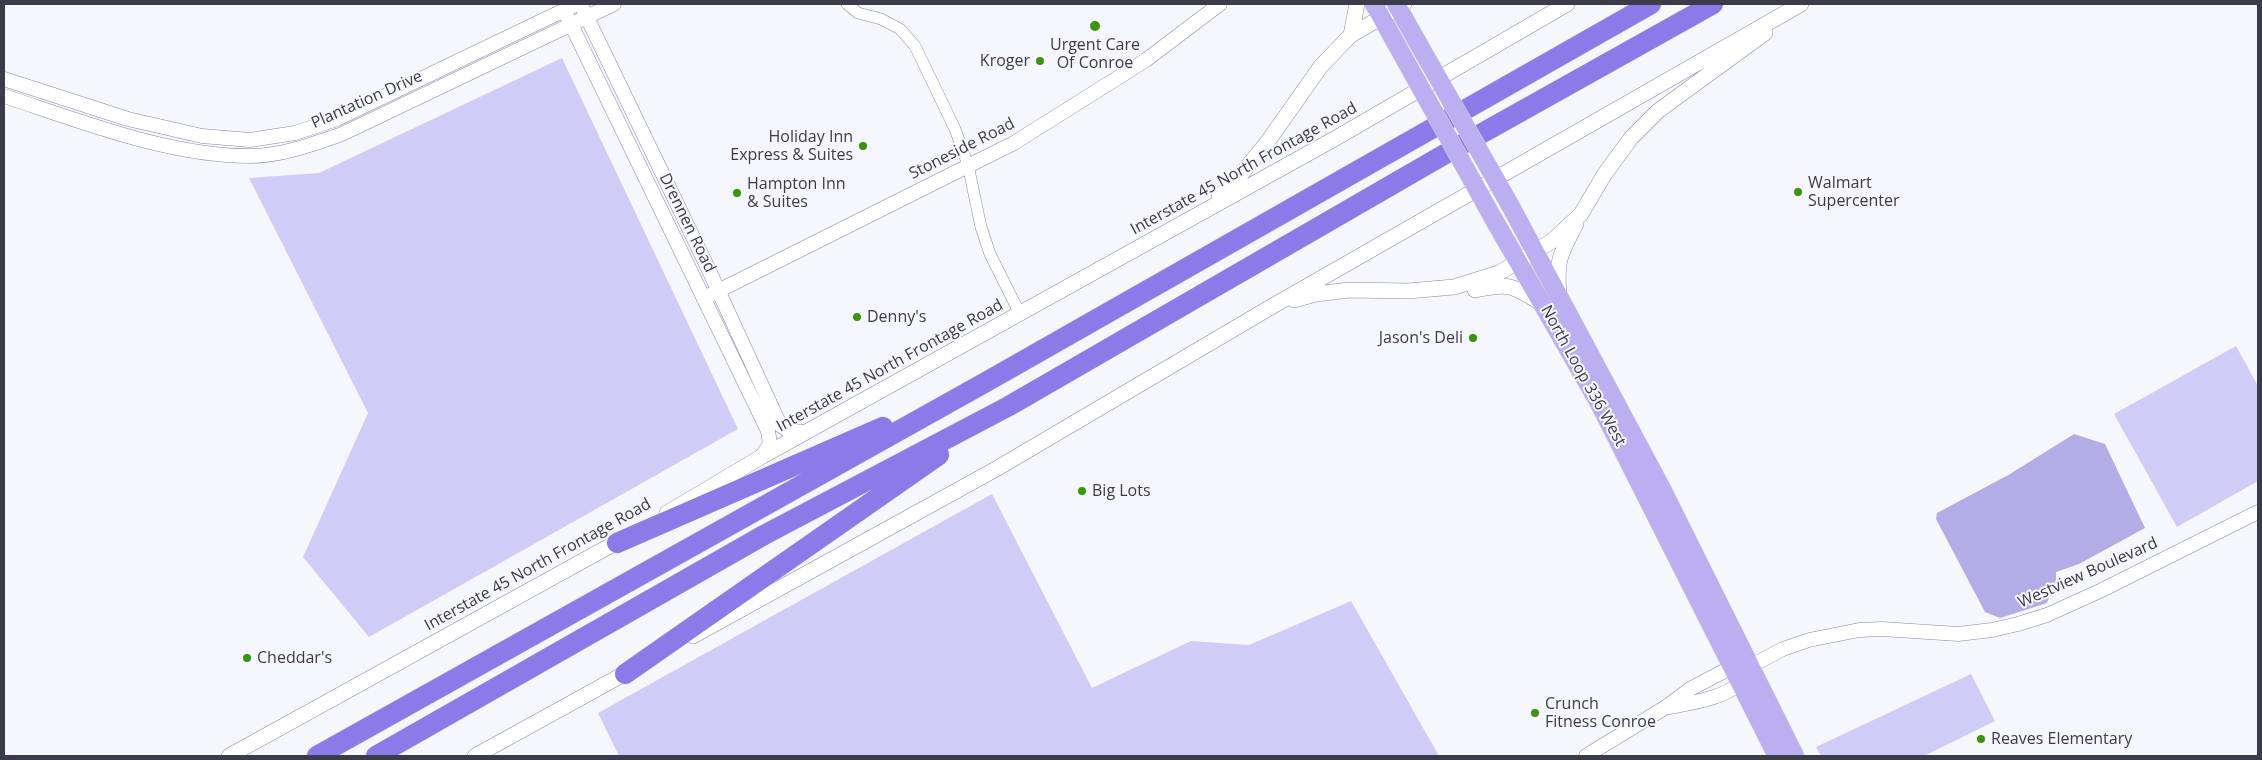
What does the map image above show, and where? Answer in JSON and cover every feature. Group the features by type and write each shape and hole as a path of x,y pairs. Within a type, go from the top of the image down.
{"highway":[{"path":"317,756 986,382 1651,4"},
{"path":"376,756 764,535 1009,406 1452,150 1713,4"},
{"path":"617,543 986,382"},
{"path":"625,674 1009,406"}],"main road":[{"path":"1351,35 1357,4"},
{"name":"Interstate 45 North Frontage Road","path":"229,756 617,543 761,457 1336,138 1567,4"},
{"path":"1408,291 1440,298 1500,285 1512,287 1552,302 1561,251 1604,175 1631,138 1658,110 1802,4"},
{"path":"475,756 996,469 1271,307 1802,4"},
{"path":"1195,216 1233,184 1266,144 1321,66 1377,10 1399,5"},
{"name":"North Loop 336 West","path":"1399,5 1418,43 1536,251 1552,302 1777,756"},
{"name":"North Loop 336 West","path":"1377,10 1518,262 1552,302 1662,489 1795,756"},
{"path":"1271,307 1316,294 1349,290 1408,291 1454,287 1476,282 1500,273 1552,241 1581,214"}],"street":[{"name":"Plantation Drive","path":"4,96 124,134 200,152 251,156 299,148 342,134 614,4"},
{"path":"846,4 858,13 881,19 900,29 915,46 955,129 968,165 981,227 990,254 1020,314"},
{"name":"Stoneside Road","path":"704,298 1014,143 1128,72 1220,4"},
{"name":"Plantation Drive","path":"4,79 128,119 202,136 250,140 295,132 337,119 571,5"},
{"name":"Drennen Road","path":"571,5 587,17 780,425 790,432 807,432"},
{"name":"Drennen Road","path":"571,5 572,24 768,431 770,444 761,457"},
{"path":"238,139 239,155"},
{"name":"Westview Boulevard","path":"1586,756 1666,707 1690,689 1732,667 1750,666 1782,649 1830,634 1882,629 1958,634 1992,630 2018,624 2047,615 2102,590 2258,512"},
{"path":"1741,684 1750,666"},
{"name":"Westview Boulevard","path":"1666,707 1697,702 1741,684"}],"shaded area":[{"path":"562,58 738,429 369,637 303,557 368,413 249,178 319,173"},
{"path":"2236,346 2258,386 2258,481 2177,527 2114,414"},
{"path":"2074,434 2105,444 2145,528 2079,564 2056,572 2056,580 2047,603 2000,618 1985,612 1936,519 1937,513 2010,474"},
{"path":"992,494 1092,688 1191,641 1249,645 1351,601 1439,756 619,756 598,713"},
{"path":"1971,674 1995,721 1924,756 1821,756 1816,747"}],"place":[{"name":"Urgent Care Of Conroe","path":"1095,26"},
{"name":"Kroger","path":"1040,61"},
{"name":"Holiday Inn Express & Suites","path":"863,146"},
{"name":"Walmart Supercenter","path":"1798,192"},
{"name":"Hampton Inn & Suites","path":"737,193"},
{"name":"Denny's","path":"857,317"},
{"name":"Jason's Deli","path":"1473,338"},
{"name":"Big Lots","path":"1082,491"},
{"name":"Cheddar's","path":"247,658"},
{"name":"Crunch Fitness Conroe","path":"1535,713"},
{"name":"Reaves Elementary","path":"1981,739"}]}
